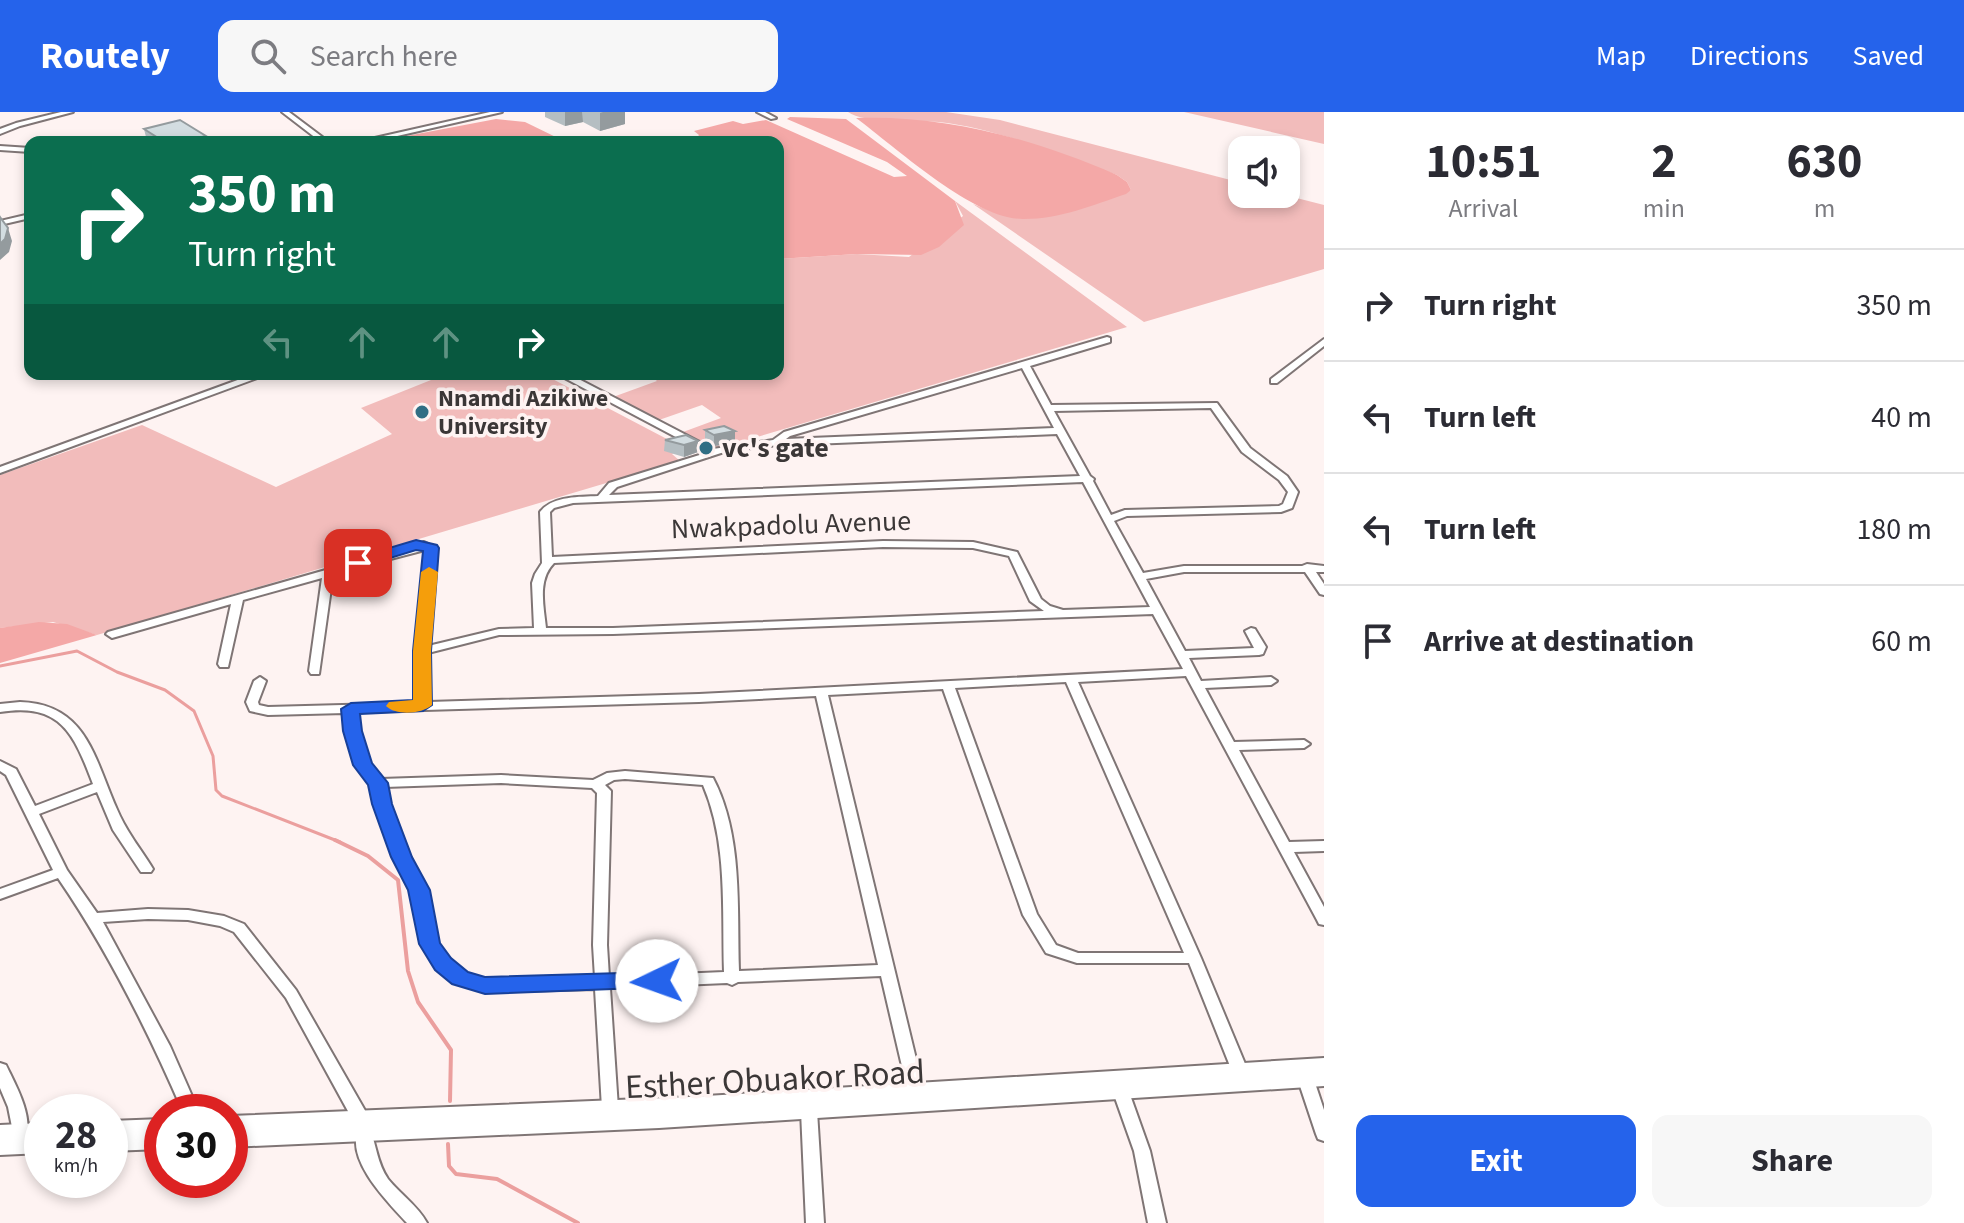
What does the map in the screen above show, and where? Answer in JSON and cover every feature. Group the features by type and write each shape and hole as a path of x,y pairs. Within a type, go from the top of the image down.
{"street":[{"path":"0,132 18,124 70,112"},
{"path":"285,112 317,136"},
{"path":"389,136 499,112"},
{"path":"760,112 773,118"},
{"path":"0,148 24,150"},
{"path":"0,223 24,217"},
{"path":"776,442 787,434 1107,340"},
{"path":"1274,381 1324,342"},
{"path":"1025,365 1324,920"},
{"path":"0,470 247,380"},
{"path":"573,380 707,451 718,452"},
{"path":"1049,408 1214,405 1246,450 1283,478 1293,492 1288,506 1281,509 1125,513 1108,520"},
{"path":"602,497 613,485 748,444 1062,431"},
{"path":"540,630 538,581 547,562 545,512 550,506 602,497 1089,479"},
{"name":"Nwakpadolu Avenue","path":"547,562 572,558 883,544 973,545 1013,554 1036,601 1046,608 1073,614"},
{"path":"112,634 416,545 431,548 422,651 423,705"},
{"path":"1307,567 1324,592"},
{"path":"1139,577 1184,569 1324,569"},
{"path":"315,671 328,572"},
{"path":"224,664 238,598"},
{"path":"422,651 499,632 613,631 1158,610"},
{"path":"1183,655 1259,651 1260,647 1251,631"},
{"path":"260,681 252,702 254,708 260,711 821,692 1192,672"},
{"path":"1071,679 1194,958 1240,1071"},
{"path":"1199,685 1271,681"},
{"path":"948,685 1030,915 1051,949 1077,958 1194,958"},
{"path":"821,692 916,1092"},
{"path":"0,708 38,707 56,713 77,737 114,817 146,869"},
{"path":"351,709 352,731 363,765 378,783 382,804 402,857 419,890 430,944 443,964 460,978 485,986 732,979 886,970"},
{"path":"1232,746 1304,744"},
{"path":"0,765 11,772 61,872 93,918 162,1046 183,1094"},
{"path":"378,783 501,779 595,784 612,776 625,775 708,781 715,793 723,835 732,979"},
{"path":"595,784 604,791 600,868 602,983 610,1108"},
{"path":"31,812 100,786"},
{"path":"1287,847 1324,846"},
{"path":"0,894 61,872"},
{"path":"93,918 151,914 208,918 229,922 239,928 291,994 362,1127 366,1159 373,1172 418,1223"},
{"name":"Esther Obuakor Road","path":"248,1137 610,1108 916,1092 1324,1065"},
{"path":"0,1069 16,1107 10,1132"},
{"path":"1315,1080 1324,1134"},
{"name":"Esther Obuakor Road","path":"248,1124 362,1127 809,1111 1315,1080"},
{"path":"1121,1092 1142,1151 1157,1223"},
{"path":"809,1111 815,1223"},
{"path":"0,1147 24,1146"}],"shaded area":[{"path":"848,112 946,112 1000,120 1228,179 1228,208 1300,208 1300,199 1324,205 1324,269 1144,322 973,204 1016,216 1053,215 1131,190 1127,182 1117,175 984,130 939,122 891,121"},
{"path":"1184,112 1324,112 1324,144 1300,136"},
{"path":"856,118 957,125 1022,140 1117,175 1127,182 1131,190 1063,214 1024,219 1004,216 982,208 937,180"},
{"path":"496,119 525,122 554,136 407,136"},
{"path":"787,119 846,119 955,201 964,225 939,247 921,255 857,254 784,259 784,136 698,136 694,131 733,121 743,124 766,120 894,177 907,176 887,162"},
{"path":"955,201 1127,327 717,449 683,432 721,418 702,405 659,420 613,397 656,380 784,380 784,259 857,254 909,257 963,216"},
{"path":"431,380 554,380 686,449 672,454 680,461 97,635 53,622 0,628 0,475 142,425 276,487 392,434 361,408"},
{"path":"39,622 67,624 97,635 0,663 0,628"}],"building":[{"path":"180,120 206,136 155,136 144,129"},
{"path":"0,217 8,228 0,244"},
{"path":"724,426 735,431 714,435 705,430"},
{"path":"686,435 698,441 684,445 665,440"}],"waterway":[{"path":"0,666 77,651 117,672 165,690 194,711 213,756 216,790 222,796 336,840"},
{"path":"336,840 340,842"},
{"path":"336,840 368,856 398,880 408,971 418,1002 451,1050 450,1101"},
{"path":"448,1144 449,1166 456,1174 497,1179 578,1223"}],"slow traffic":[{"path":"396,706 423,705 422,651 429,572"}],"place":[{"name":"Nnamdi Azikiwe University","path":"422,412"},
{"name":"vc's gate","path":"706,448"}],"route":[{"path":"358,563 416,545 431,548 422,651 423,705 351,709 352,731 363,765 378,783 382,804 402,857 419,890 430,944 443,964 460,978 485,986 657,981"}]}
